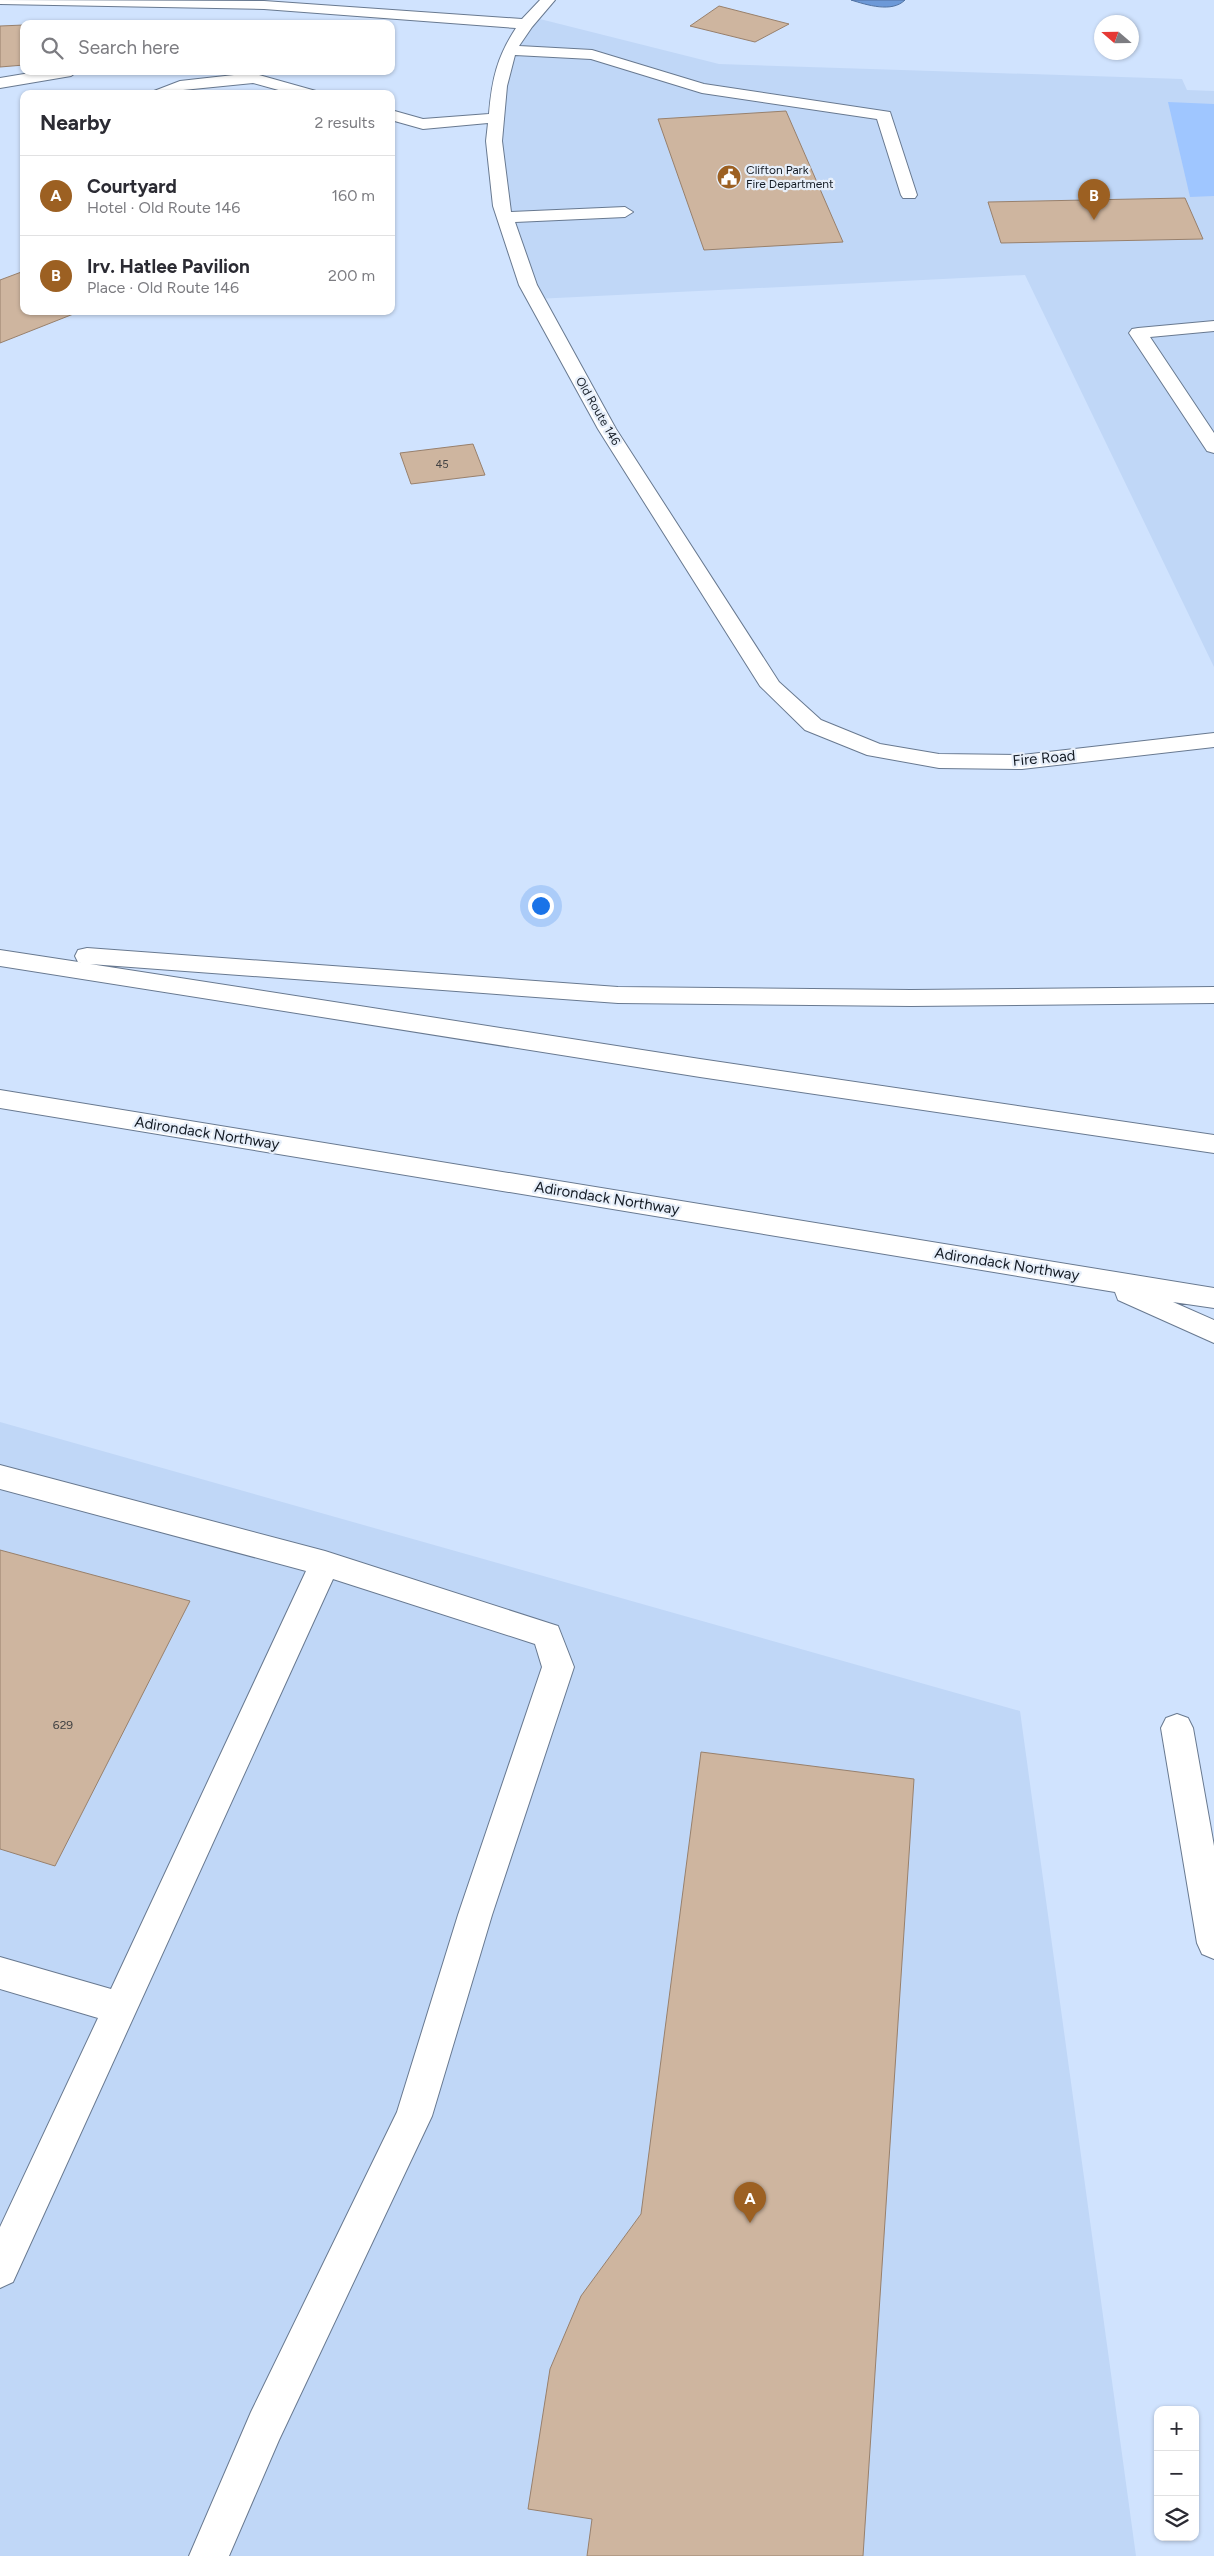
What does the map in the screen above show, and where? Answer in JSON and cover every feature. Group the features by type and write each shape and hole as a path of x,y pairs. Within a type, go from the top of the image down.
{"main road":[{"path":"0,0 264,5 526,24"},
{"name":"Old Route 146","path":"548,0 526,24 509,50 499,86 494,141 500,206 528,285 607,429 771,686 813,726 875,750"},
{"path":"375,20 404,15"},
{"path":"509,50 592,55 702,88 884,115 909,196"},
{"path":"0,83 47,75"},
{"path":"170,90 180,86 251,75 298,90"},
{"path":"395,116 423,124 496,118"},
{"path":"504,217 625,212"},
{"path":"1214,326 1138,333 1214,447"},
{"name":"Fire Road","path":"875,750 939,761 1022,762 1214,740"},
{"path":"0,950 618,995 911,998 1214,995"},
{"path":"0,958 700,1068 1214,1144"},
{"name":"Adirondack Northway","path":"0,1099 1214,1298"},
{"path":"1094,1278 1214,1332"},
{"path":"0,1477 325,1564 546,1634 558,1667 475,1914 414,2116 265,2426 209,2556"},
{"path":"0,2269 325,1564"},
{"path":"1177,1728 1212,1924"},
{"path":"0,1973 120,2008"}],"shaded area":[{"path":"851,0 905,0 893,6 879,7"},
{"path":"532,17 719,64 1182,79 1187,90 1214,91 1214,667 1025,275 536,299 499,184 498,101"},
{"path":"1168,102 1214,104 1214,196 1190,197"},
{"path":"0,1422 1020,1711 1136,2556 0,2556"}],"building":[{"path":"719,6 789,24 755,42 690,26"},
{"path":"20,25 20,65 0,67 0,26"},
{"path":"786,111 843,242 704,250 658,119"},
{"path":"1185,198 1203,239 1001,243 988,202"},
{"path":"20,272 20,315 71,315 0,343 0,280"},
{"path":"473,444 485,475 411,484 400,453"},
{"path":"0,1550 190,1601 55,1866 0,1849"},
{"path":"701,1752 914,1779 863,2556 587,2556 592,2519 528,2509 550,2369 581,2296 641,2214"}],"place":[{"name":"Clifton Park Fire Department","path":"729,177"},
{"name":"Irv. Hatlee Pavilion","path":"1094,220"},
{"name":"Courtyard","path":"750,2223"}]}
